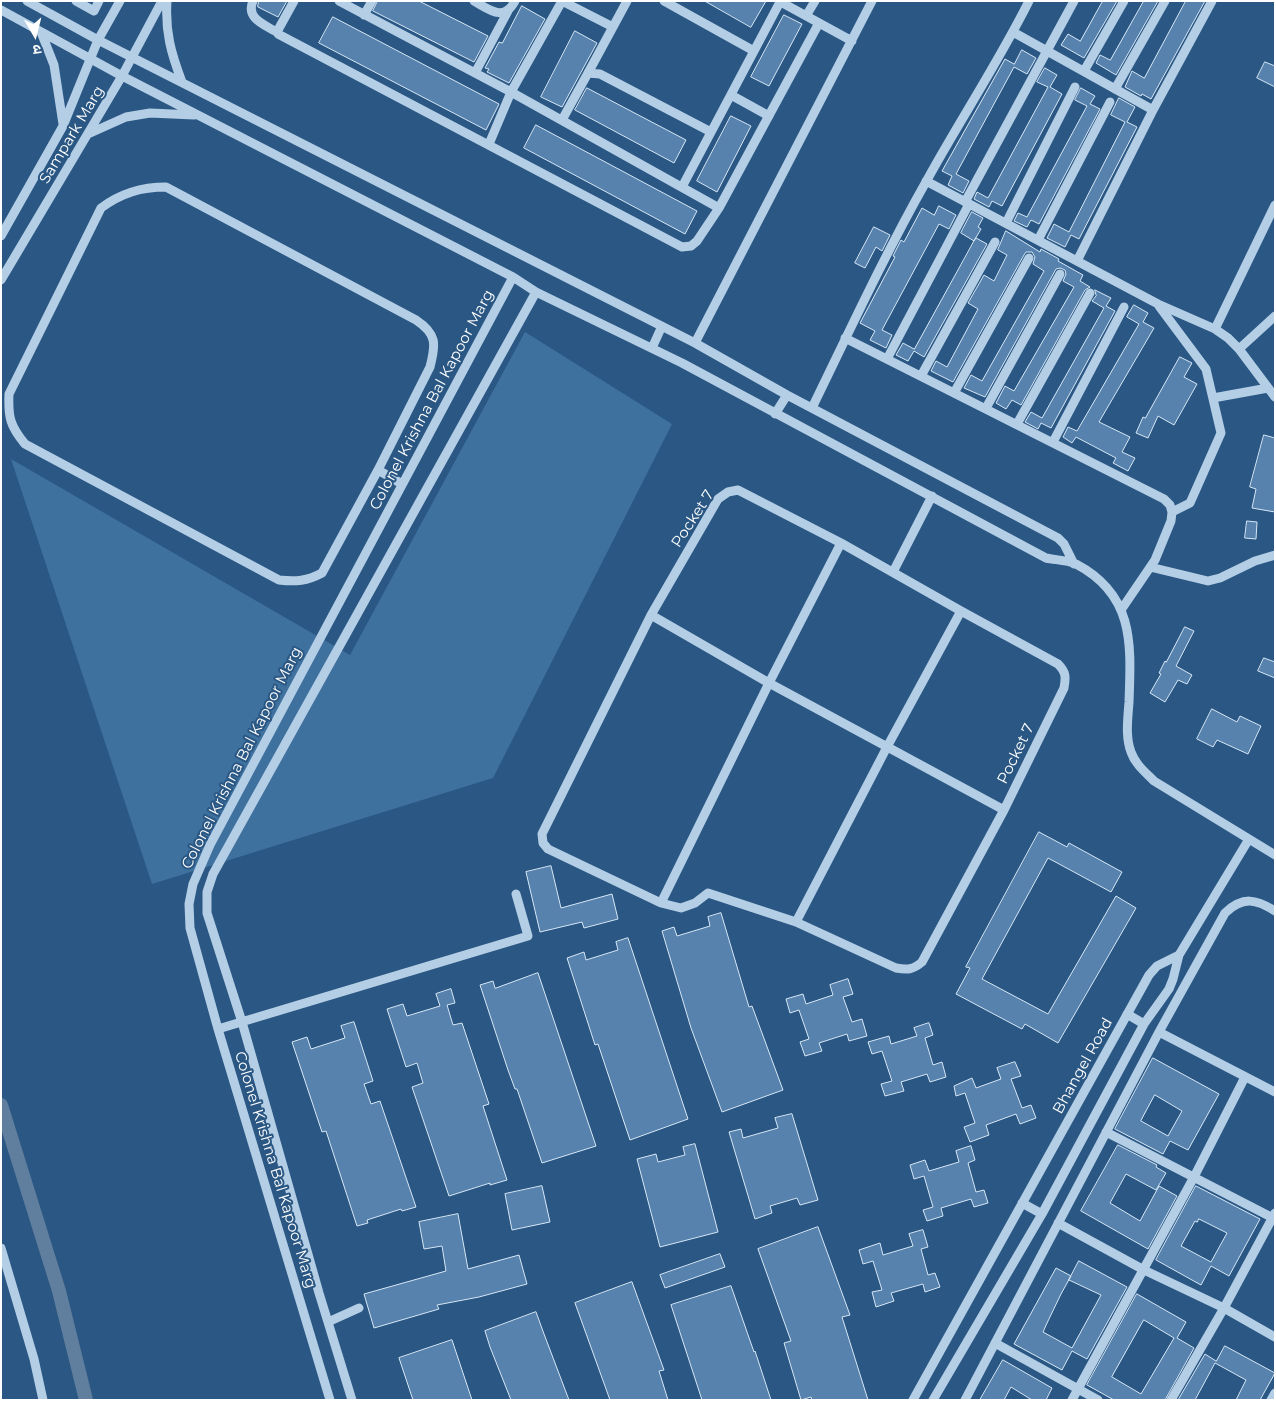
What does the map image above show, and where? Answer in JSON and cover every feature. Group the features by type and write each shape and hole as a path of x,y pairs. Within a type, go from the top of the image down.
{"street":[{"path":"27,1 98,40 695,342 787,395 1058,538 1064,544 1074,564"},
{"path":"76,1 94,11 99,1"},
{"name":"Sampark Marg","path":"1,236 63,126 98,40 120,1"},
{"name":"Sampark Marg","path":"1,280 122,76 162,1"},
{"path":"167,1 166,23 169,42 182,82"},
{"path":"253,1 251,11 253,18 278,33 682,246 691,246 697,241 719,208 819,23"},
{"path":"278,33 294,1"},
{"path":"338,1 511,92 719,208"},
{"path":"364,15 372,1"},
{"path":"474,1 496,13 508,11"},
{"path":"475,73 508,11 516,1"},
{"path":"489,144 511,92 562,1 613,27"},
{"path":"562,120 627,1"},
{"path":"664,1 754,51"},
{"path":"806,16 815,1"},
{"path":"695,342 872,1"},
{"path":"812,408 845,338 926,181 1013,32 1029,1"},
{"path":"887,359 1074,1"},
{"path":"1084,72 1124,1"},
{"path":"1115,89 1165,1"},
{"path":"1077,261 1153,110 1212,1"},
{"path":"682,187 779,2 852,41"},
{"path":"1,10 122,76 513,277 536,292 682,363 1046,558 1074,564 1100,580 1113,594 1121,610 1129,637 1131,659 1128,735 1130,751 1138,764 1154,781 1275,855"},
{"path":"41,32 54,65 63,126"},
{"path":"1013,32 1153,110"},
{"path":"588,73 600,74 711,132"},
{"path":"1006,223 1074,87"},
{"path":"731,95 769,116"},
{"path":"1038,240 1110,102"},
{"path":"88,134 126,117 150,112 199,115"},
{"path":"926,181 1158,304 1215,329 1239,349 1275,398"},
{"path":"148,187 166,187 416,320 429,330 433,339 434,352 430,367 378,470 322,573 310,579 295,582 279,580 25,444 13,429 8,412 8,394 101,208 115,198 129,192 148,187"},
{"path":"1215,329 1275,205"},
{"path":"921,376 995,242"},
{"path":"954,393 1029,258"},
{"path":"986,408 1060,274"},
{"name":"Colonel Krishna Bal Kapoor Marg","path":"330,1400 218,1030 190,928 189,904 193,884 210,845 513,277"},
{"path":"352,1400 242,1022 207,913 207,892 213,874 536,292"},
{"path":"1017,424 1090,292"},
{"path":"1158,304 1206,369 1221,433 1190,503 1172,512"},
{"path":"1053,442 1124,307"},
{"path":"1239,349 1275,316"},
{"path":"652,348 662,326"},
{"path":"845,338 1164,499 1170,505 1172,512 1171,521 1150,568 1121,610"},
{"path":"1213,398 1268,388"},
{"path":"775,414 787,395"},
{"path":"378,470 402,484"},
{"name":"Pocket 7","path":"738,490 841,543 1058,664 1064,670 1066,678 1064,688 1004,810 922,962 914,968 907,970 896,968 796,922 708,893 695,904 681,908 660,902 548,849 542,843 542,834 651,615 718,498 728,492 738,490"},
{"path":"893,572 932,496"},
{"path":"660,902 841,543"},
{"path":"1150,568 1208,581 1220,578 1255,561 1275,554"},
{"path":"796,922 887,747 961,611"},
{"path":"651,615 769,684 1004,810"},
{"path":"933,1400 1042,1214 1144,1024 1169,989 1179,954 1249,839"},
{"path":"218,1030 528,936 516,894"},
{"path":"965,1400 1159,1032 1225,913 1234,904 1246,900 1262,903 1275,911"},
{"name":"Bhangel Road","path":"913,1400 1149,975 1157,966 1179,954"},
{"path":"1127,1014 1144,1024"},
{"path":"1159,1032 1275,1092"},
{"path":"1072,1400 1194,1177 1245,1077"},
{"path":"1106,1132 1274,1217 1171,1400"},
{"path":"1022,1202 1042,1214"},
{"path":"1058,1223 1144,1270 1224,1308 1275,1336"},
{"path":"1,1248 34,1359 43,1400"},
{"path":"328,1322 359,1308"},
{"path":"995,1343 1098,1400"},
{"path":"1271,1400 1275,1392"}],"shaded area":[{"path":"525,332 672,424 493,778 152,884 11,459 350,655"}],"building":[{"path":"259,1 287,1 278,17 258,7"},
{"path":"378,1 419,1 488,36 474,62 373,11"},
{"path":"705,1 766,1 751,27"},
{"path":"1103,1 1117,1 1084,58 1061,45 1068,34 1080,41"},
{"path":"1144,1 1158,1 1116,75 1096,63 1100,55 1110,60"},
{"path":"1186,1 1205,1 1151,99 1125,87 1132,71 1144,78"},
{"path":"522,6 545,19 509,83 487,72 489,69 485,68 499,42 502,43"},
{"path":"784,15 802,24 769,86 751,77"},
{"path":"333,17 499,104 486,130 319,43"},
{"path":"575,31 597,43 562,107 541,97"},
{"path":"1022,50 1036,58 1027,74 1014,67 956,174 969,181 963,193 948,185 952,176 942,171 1005,59 1014,64"},
{"path":"1265,62 1275,66 1275,87 1257,78"},
{"path":"1045,68 1057,75 1050,87 1062,94 1002,206 992,201 989,207 974,199 977,192 988,198 1048,87 1037,82"},
{"path":"587,88 686,140 674,163 575,110"},
{"path":"1081,88 1095,96 1090,104 1100,109 1039,224 1031,220 1027,227 1014,221 1018,213 1027,217 1087,106 1075,100"},
{"path":"1119,98 1135,107 1127,122 1137,127 1079,239 1071,235 1065,247 1047,238 1054,224 1069,232 1125,122 1111,115"},
{"path":"731,116 751,126 717,192 697,181"},
{"path":"536,125 697,211 685,234 524,148"},
{"path":"939,206 956,215 949,229 939,224 882,330 892,335 886,348 870,340 875,331 860,323 895,257 893,256 901,240 904,242 922,208 934,215"},
{"path":"972,212 983,218 978,227 981,229 974,241 961,233"},
{"path":"874,227 890,235 882,251 876,247 865,268 855,263"},
{"path":"1006,231 1040,252 1041,249 1059,259 1058,261 1083,275 1080,281 1090,287 1085,290 1021,405 1012,400 1006,409 996,403 1005,386 1014,391 1074,287 1063,281 1066,274 1065,270 1056,269 985,397 964,388 971,375 982,381 1044,271 1033,264 1035,257 1032,252 1026,252 1024,255 953,382 931,371 936,361 947,367 978,309 968,303 984,275 994,281 1007,255 998,250"},
{"path":"976,238 987,244 924,357 914,351 908,361 896,355 903,343 914,349"},
{"path":"1095,290 1111,298 1106,306 1115,311 1051,428 1041,423 1038,429 1025,422 1031,412 1042,418 1104,308 1092,301 1096,296"},
{"path":"1134,305 1148,313 1143,322 1154,328 1099,422 1130,437 1122,452 1135,458 1128,471 1113,463 1116,458 1076,437 1072,443 1063,437 1068,427 1077,431 1139,324 1127,317"},
{"path":"1180,357 1192,363 1184,377 1197,384 1174,425 1158,416 1148,438 1136,433 1143,417 1145,418"},
{"path":"1264,435 1275,438 1275,512 1252,508 1256,489 1250,487"},
{"path":"1247,521 1257,522 1256,539 1245,538"},
{"path":"1185,627 1194,631 1176,666 1192,675 1187,684 1178,680 1165,702 1150,693 1161,674 1159,673 1165,661"},
{"path":"1264,658 1275,662 1275,678 1258,671"},
{"path":"1212,709 1237,722 1240,716 1261,726 1248,754 1217,740 1213,747 1197,739"},
{"path":"1039,832 1067,847 1069,843 1122,872 1111,892 1048,858 982,979 1048,1014 1116,896 1136,908 1058,1043 1025,1024 1022,1029 956,994 970,968 966,967"},
{"path":"551,866 561,908 612,894 618,919 584,928 582,922 540,932 526,872"},
{"path":"721,913 749,1007 752,1006 783,1090 722,1112 691,1028 662,931 674,927 677,936 710,926 708,917"},
{"path":"628,938 688,1119 630,1140 598,1044 595,1045 567,958 584,952 586,960 618,950 616,942"},
{"path":"538,973 596,1146 542,1163 517,1089 515,1089 508,1070 480,985 493,981 495,988"},
{"path":"848,979 853,994 843,997 852,1022 862,1019 867,1036 849,1041 847,1034 819,1043 822,1051 805,1056 800,1042 809,1039 799,1010 790,1013 786,999 803,994 806,1004 833,995 830,985"},
{"path":"451,989 455,1003 447,1005 453,1025 462,1023 489,1104 483,1106 507,1180 490,1185 490,1183 449,1196 412,1087 423,1083 417,1063 406,1067 387,1009 403,1004 407,1016 440,1006 436,994"},
{"path":"354,1022 373,1081 364,1084 371,1104 380,1101 416,1207 402,1211 401,1209 367,1220 368,1223 357,1226 326,1131 322,1132 292,1042 307,1037 311,1049 345,1038 341,1026"},
{"path":"929,1023 933,1035 925,1038 933,1065 942,1062 946,1077 930,1082 927,1074 901,1082 904,1091 885,1096 881,1084 892,1081 882,1051 872,1054 868,1042 889,1036 891,1044 917,1036 914,1028"},
{"path":"1153,1058 1219,1094 1188,1150 1170,1141 1163,1154 1115,1129","holes":["1155,1095 1182,1111 1168,1136 1141,1121"]},
{"path":"1015,1062 1021,1076 1011,1079 1022,1108 1031,1105 1036,1118 1020,1124 1016,1114 986,1125 989,1135 970,1142 964,1127 975,1123 965,1093 956,1096 954,1086 972,1078 976,1088 1001,1079 997,1068"},
{"path":"792,1114 818,1200 800,1205 797,1198 770,1206 772,1213 755,1219 729,1132 741,1129 743,1138 778,1128 775,1118"},
{"path":"695,1144 718,1232 660,1247 637,1159 656,1154 658,1162 685,1155 683,1147"},
{"path":"1118,1145 1157,1165 1156,1167 1166,1173 1156,1190 1126,1174 1110,1203 1140,1221 1159,1186 1177,1196 1148,1249 1081,1211"},
{"path":"971,1146 975,1160 968,1163 976,1192 984,1190 988,1203 974,1207 971,1199 941,1208 943,1216 927,1221 923,1210 933,1207 924,1176 914,1179 910,1165 925,1160 929,1171 959,1162 956,1151"},
{"path":"542,1186 550,1222 512,1230 505,1194"},
{"path":"1196,1186 1260,1219 1229,1276 1211,1266 1201,1285 1156,1260","holes":["1199,1219 1227,1233 1211,1262 1181,1246 1195,1221 1197,1222"]},
{"path":"458,1214 468,1269 519,1255 527,1284 479,1297 437,1305 439,1309 374,1328 364,1294 446,1271 442,1246 424,1249 419,1222"},
{"path":"818,1227 850,1315 842,1317 868,1400 812,1400 811,1397 801,1400 784,1343 791,1341 758,1249"},
{"path":"923,1230 928,1247 921,1249 928,1275 935,1273 940,1287 925,1292 923,1284 891,1293 894,1301 876,1307 872,1292 882,1290 873,1261 863,1264 859,1250 880,1243 883,1255 913,1246 909,1234"},
{"path":"720,1254 725,1267 665,1288 660,1275"},
{"path":"1079,1261 1127,1287 1087,1359 1072,1351 1062,1370 1014,1344 1056,1268 1071,1276 1061,1294 1043,1332 1072,1348 1101,1295 1069,1280"},
{"path":"632,1282 664,1370 659,1371 668,1400 610,1400 575,1303"},
{"path":"731,1286 771,1400 702,1400 671,1305"},
{"path":"1137,1294 1186,1322 1177,1338 1194,1348 1165,1400 1114,1400 1087,1385","holes":["1144,1320 1174,1338 1141,1394 1112,1377"]},
{"path":"536,1312 569,1400 511,1400 490,1347 485,1331"},
{"path":"452,1340 472,1400 413,1400 399,1358"},
{"path":"1225,1346 1275,1373 1260,1400 1236,1400 1246,1380 1215,1363 1195,1400 1178,1400 1205,1354 1216,1361"},
{"path":"1003,1360 1052,1388 1046,1400 1032,1400 1011,1387 1004,1400 980,1400"}],"waterway":[{"path":"1,1105 59,1291 86,1400"}]}
